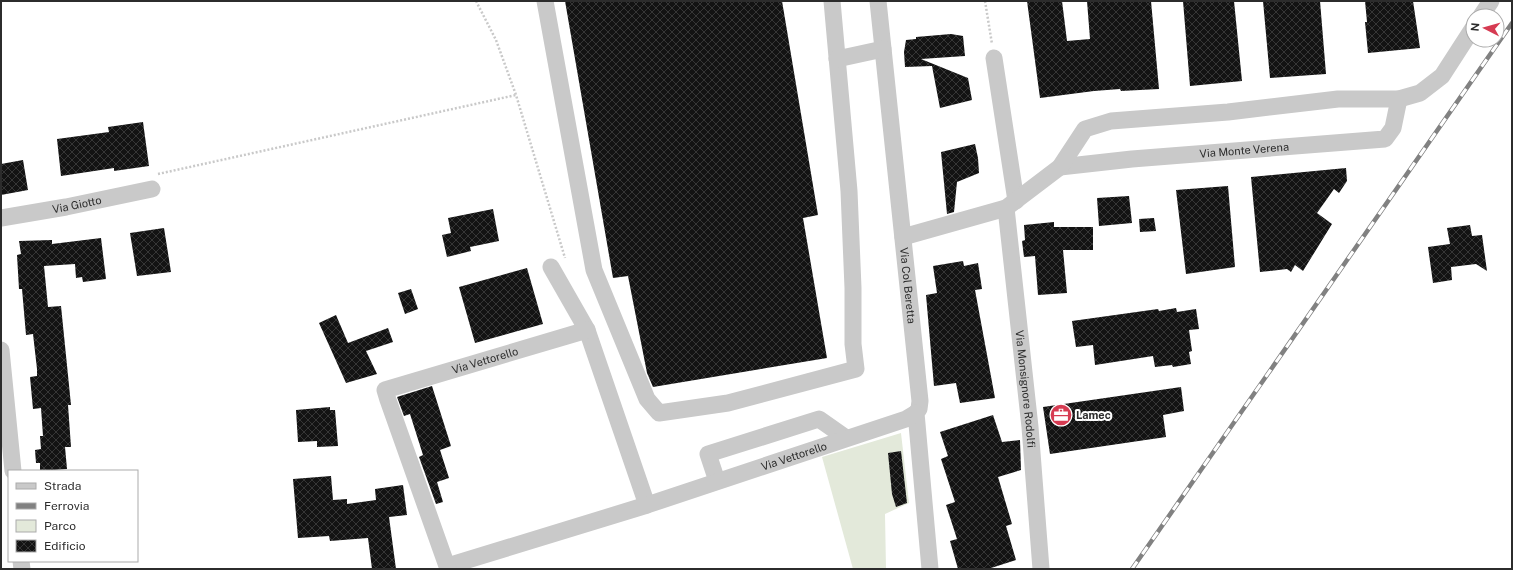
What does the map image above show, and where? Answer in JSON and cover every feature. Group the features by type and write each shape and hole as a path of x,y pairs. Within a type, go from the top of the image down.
{"street":[{"path":"545,1 594,270 647,399 660,413 728,403 856,369 853,344 853,288 849,191 832,1"},
{"name":"Via Col Beretta","path":"878,1 920,400 919,409 916,414 930,569"},
{"path":"904,237 1011,204 1060,167 1085,129 1110,121 1228,112 1338,99 1399,99 1420,93 1442,76 1465,40"},
{"path":"837,59 883,49"},
{"name":"Via Monsignore Rodolfi","path":"994,58 1011,204 1041,569"},
{"name":"Via Monte Verena","path":"1060,167 1132,159 1385,139 1394,128 1399,99"},
{"name":"Via Giotto","path":"1,218 62,208 155,181"},
{"path":"551,267 587,330 647,505"},
{"name":"Via Vettorello","path":"587,330 385,390 448,568 647,505 916,414"},
{"path":"1,350 13,470"},
{"path":"717,481 708,454 819,419 846,438"}],"path":[{"path":"155,181 516,95 496,40 476,1"},
{"path":"985,1 994,58"}],"green space":[{"path":"901,433 909,503 885,514 886,569 853,569 822,457"}],"building":[{"path":"565,1 782,1 818,215 803,218 827,358 653,387 647,373 628,276 613,278"},
{"path":"1027,1 1062,1 1067,41 1090,39 1087,1 1151,1 1159,89 1121,91 1120,89 1040,98"},
{"path":"1183,1 1234,1 1242,81 1190,86"},
{"path":"1263,1 1320,1 1326,74 1270,78"},
{"path":"1365,1 1413,1 1420,48 1368,53 1365,22 1367,22"},
{"path":"951,34 963,36 965,56 921,59 968,78 972,100 940,108 932,66 905,67 904,52 906,40 916,39 916,37"},
{"path":"143,122 149,166 114,171 114,168 61,176 57,139 109,132 108,127"},
{"path":"975,144 979,173 957,182 954,212 947,214 941,152"},
{"path":"23,160 28,190 1,195 1,164"},
{"path":"1346,168 1347,181 1339,193 1334,189 1317,213 1332,224 1303,271 1295,265 1291,272 1287,269 1260,272 1251,177"},
{"path":"1228,186 1235,267 1186,274 1176,190"},
{"path":"1129,196 1132,223 1099,226 1097,198"},
{"path":"493,209 499,241 470,247 471,251 447,257 442,235 451,233 448,218"},
{"path":"1154,218 1156,231 1140,232 1139,219"},
{"path":"1054,222 1054,227 1093,227 1093,250 1063,250 1067,293 1038,295 1035,256 1024,257 1022,241 1025,240 1024,225"},
{"path":"1470,225 1472,236 1482,235 1487,271 1476,264 1451,267 1452,280 1433,283 1428,247 1450,244 1447,228"},
{"path":"164,228 171,272 137,276 130,233"},
{"path":"101,238 106,279 83,282 82,277 76,278 75,264 44,266 48,307 61,306 71,405 68,405 71,447 65,447 67,469 40,470 40,463 36,463 35,450 41,449 40,436 43,436 41,408 33,409 30,377 37,376 37,369 33,334 26,335 22,289 19,289 17,255 21,254 19,241 52,240 52,244"},
{"path":"963,261 964,266 978,263 982,289 975,290 995,398 960,403 956,383 934,386 926,295 937,293 933,266"},
{"path":"527,268 543,324 475,343 459,287"},
{"path":"411,289 418,309 405,314 398,293"},
{"path":"1176,308 1177,312 1196,309 1199,329 1189,330 1192,351 1189,352 1191,364 1173,367 1172,365 1155,367 1153,356 1095,365 1093,345 1076,347 1072,321 1158,309 1159,311"},
{"path":"336,315 348,343 388,328 393,342 366,351 377,374 346,383 319,323"},
{"path":"432,386 451,446 440,450 449,478 437,482 443,502 436,504 419,457 423,455 410,414 404,416 397,397"},
{"path":"1181,387 1184,411 1163,415 1166,437 1050,454 1043,407"},
{"path":"330,407 330,410 335,410 338,446 317,447 317,441 298,442 296,410"},
{"path":"993,415 1002,442 1020,440 1021,470 998,477 1012,524 1006,526 1016,560 988,569 958,569 950,541 957,539 946,505 955,502 941,459 948,456 940,432"},
{"path":"901,451 907,503 896,507 892,494 888,453"},
{"path":"331,476 333,500 347,499 347,504 376,500 375,489 403,485 407,515 389,517 396,569 372,569 368,538 330,541 329,536 298,538 293,479"}],"railway":[{"path":"1132,569 1512,23"}],"place":[{"name":"Lamec","path":"1061,415"}]}
